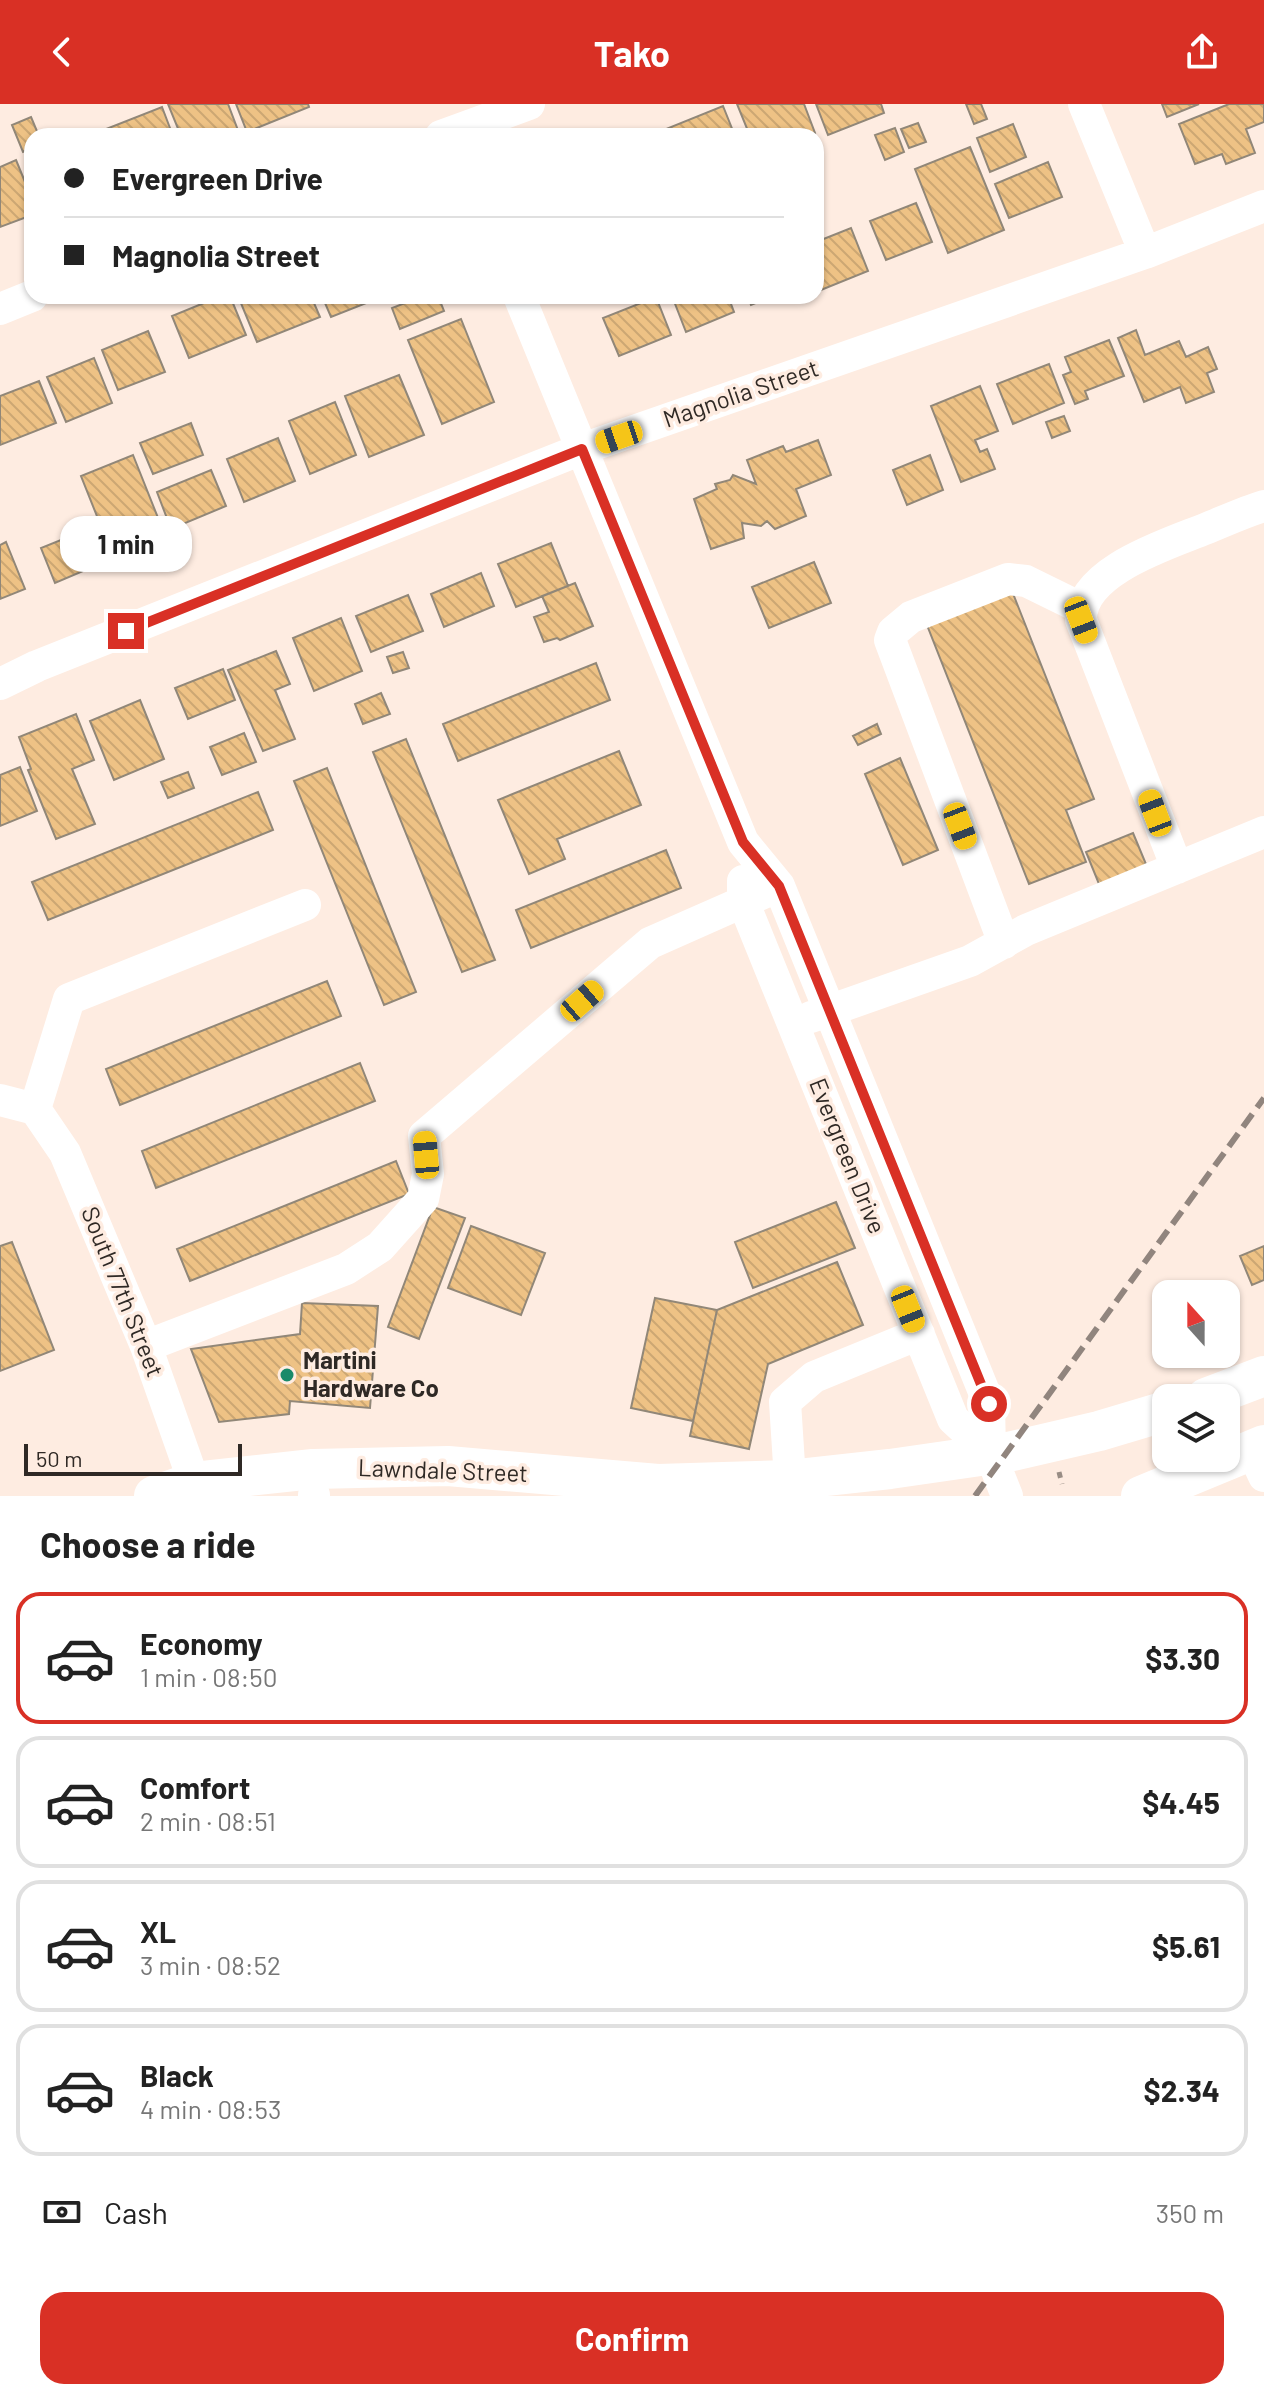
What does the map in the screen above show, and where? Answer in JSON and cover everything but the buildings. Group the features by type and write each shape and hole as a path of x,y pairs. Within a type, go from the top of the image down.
{"main road":[{"path":"1240,1385 1264,1376"},
{"name":"Lawndale Street","path":"154,1496 194,1482 313,1469 448,1466 658,1484 790,1480 1008,1452 1152,1415"},
{"path":"899,1496 990,1453"},
{"path":"1141,1496 1191,1487 1260,1457"},
{"path":"448,1466 559,1496"},
{"name":"Lawndale Street","path":"194,1482 325,1496"}],"street":[{"path":"447,127 529,104"},
{"path":"1084,104 1145,253"},
{"name":"Magnolia Street","path":"0,684 37,666 582,449 1145,253 1264,206"},
{"path":"0,309 24,299"},
{"name":"Evergreen Drive","path":"522,304 743,842 779,886 830,1010 989,1404 990,1453 1007,1496"},
{"path":"1177,868 1081,620 1081,608 1089,593 1108,575 1134,559 1264,506"},
{"path":"1004,943 890,640 893,632 911,617 1008,579 1026,581 1081,608"},
{"path":"793,1023 958,966 1026,930 1264,832"},
{"name":"Evergreen Drive","path":"743,842 743,901 953,1419 990,1453"},
{"path":"146,1346 346,1269 380,1247 423,1199 428,1174 424,1136 650,943 779,886"},
{"path":"0,1100 35,1109 69,999 305,905"},
{"name":"South 77th Street","path":"35,1109 65,1153 146,1346 194,1482"},
{"path":"790,1480 785,1402 814,1377 919,1334"}],"railway":[{"path":"975,1496 1264,1098"}],"place":[{"name":"Martini Hardware Co","path":"287,1375"}],"route":[{"path":"126,631 582,449 743,842 779,886 989,1404"}]}
